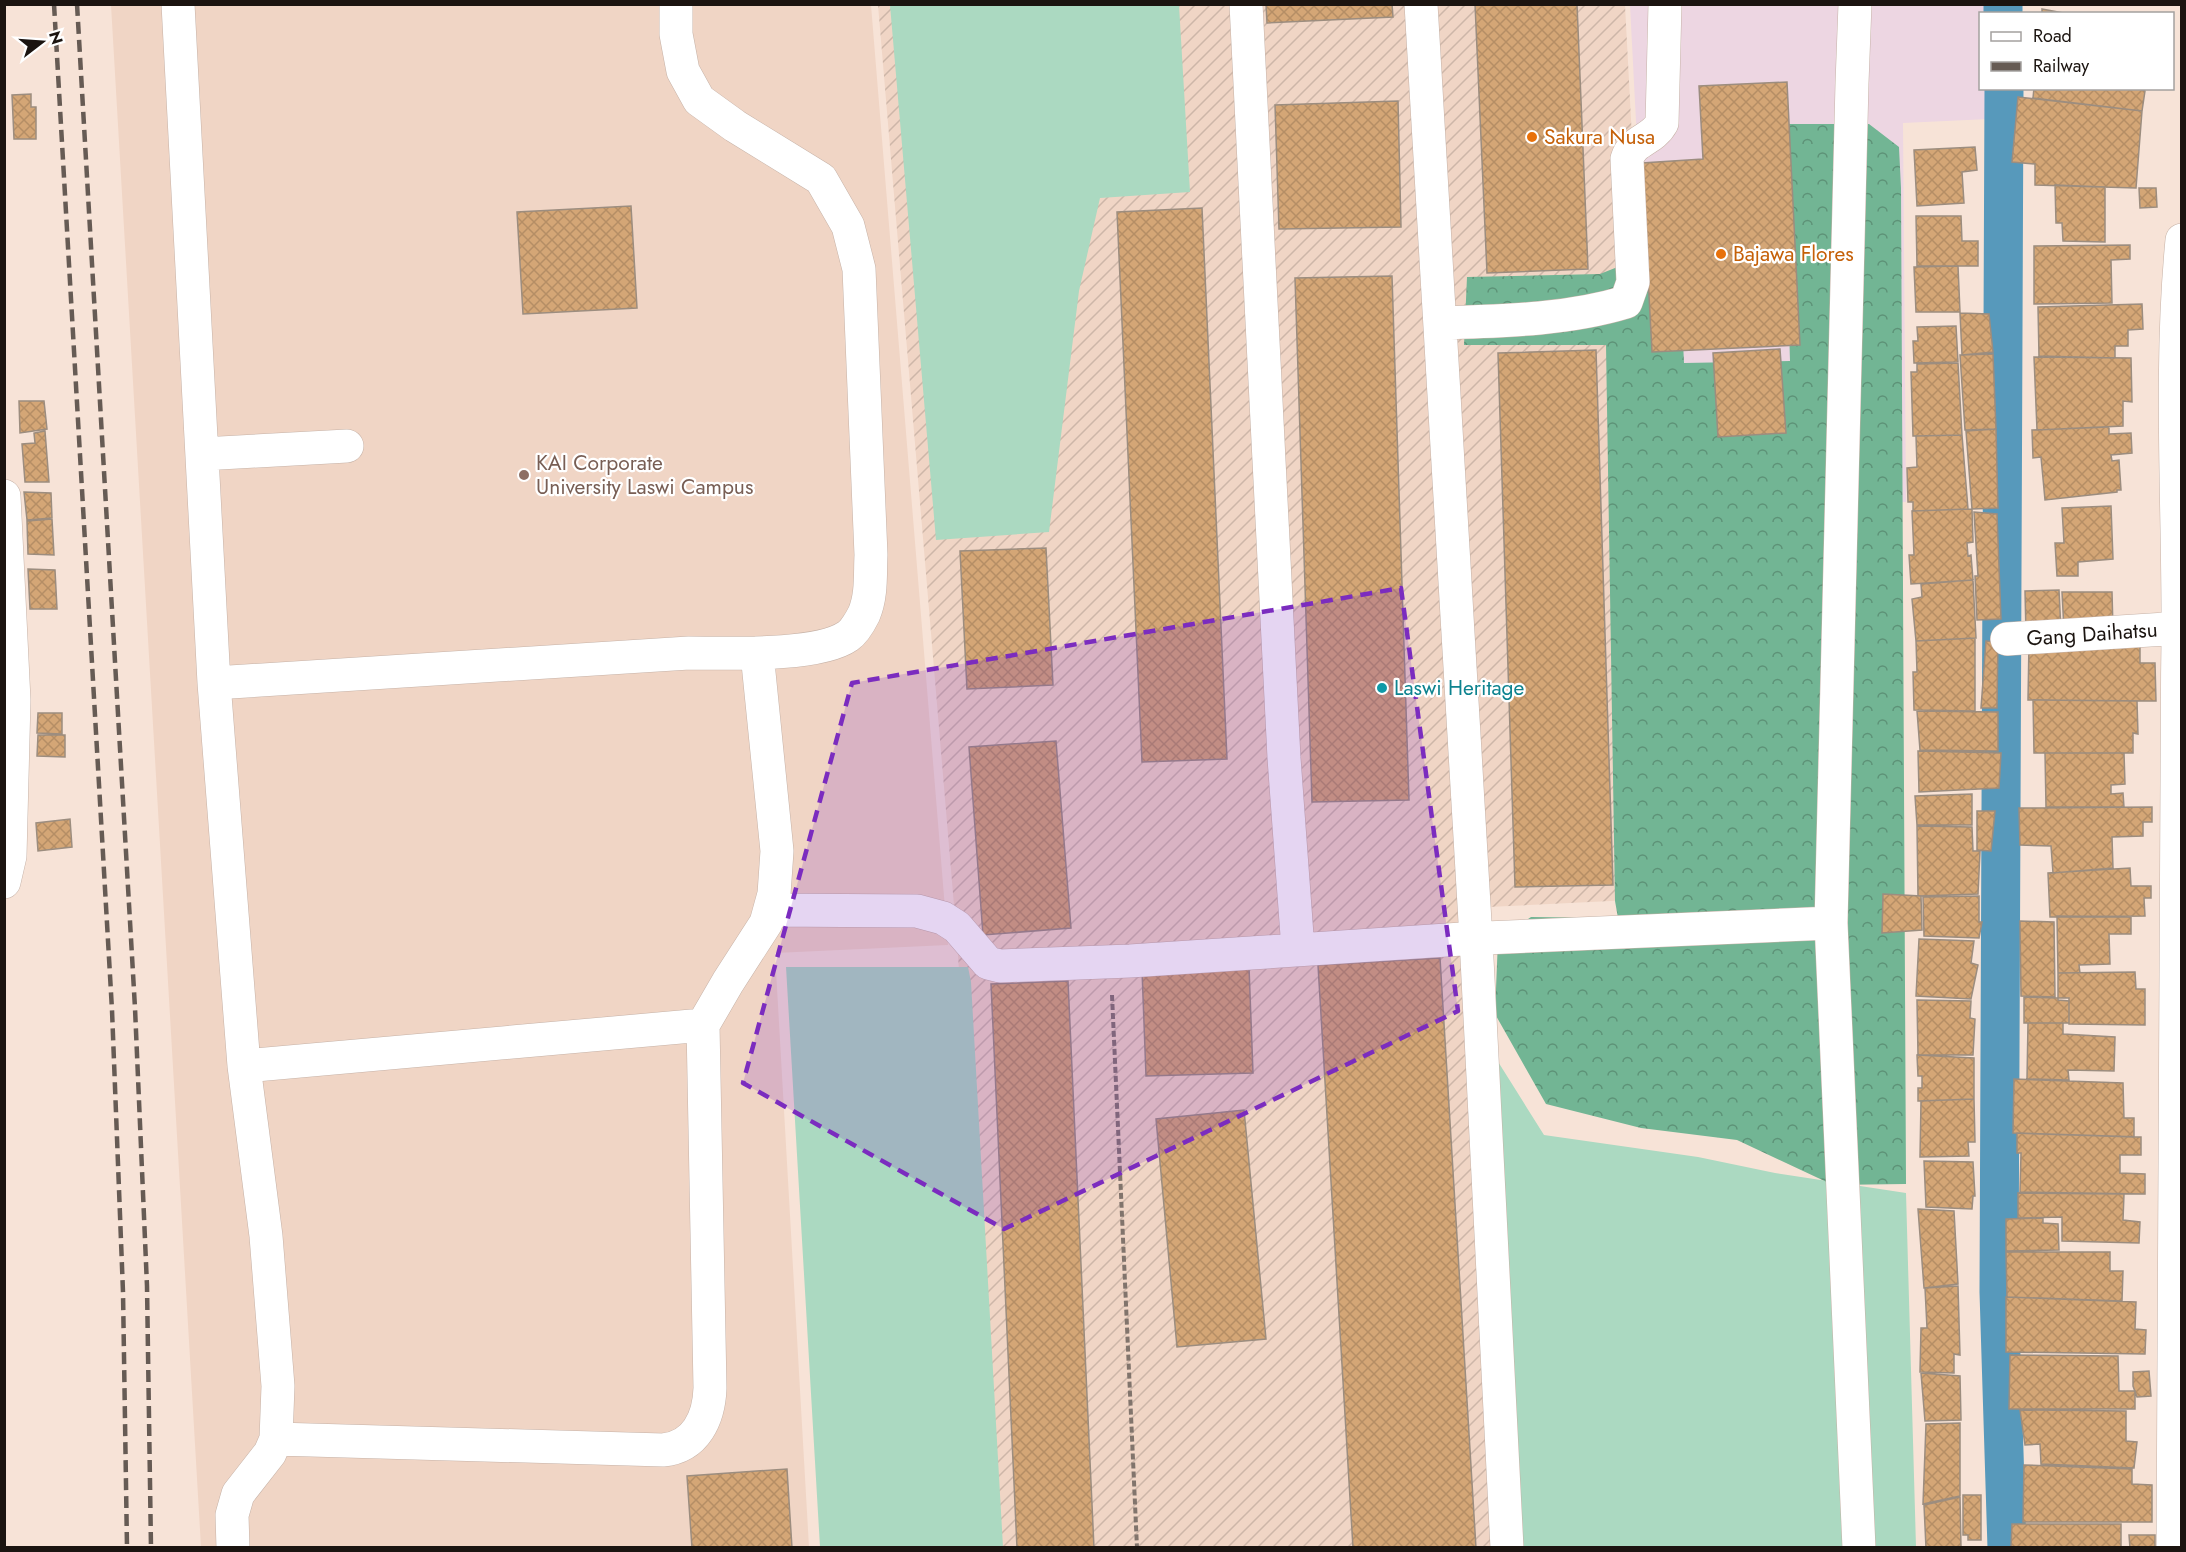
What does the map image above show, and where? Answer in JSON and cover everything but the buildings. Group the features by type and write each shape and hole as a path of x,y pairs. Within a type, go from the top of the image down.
{"street":[{"path":"178,4 214,683 244,1066 266,1236 278,1386 276,1439 270,1453 238,1494 232,1515 232,1548"},
{"path":"214,683 689,652 757,653 831,644 849,635 863,615 869,597 871,555 860,269 848,226 821,179 735,126 699,100 683,71 676,34 676,4"},
{"path":"1246,4 1284,758 1298,949"},
{"path":"1421,4 1476,939 1507,1548"},
{"path":"1440,323 1510,320 1603,309 1626,302 1633,282 1627,159 1634,146 1657,132 1662,123 1665,4"},
{"path":"1855,4 1851,83 1831,923 1860,1548"},
{"path":"2173,1548 2180,628 2176,352 2181,240"},
{"path":"202,454 347,446"},
{"path":"4,496 14,700 10,856 4,882"},
{"name":"Gang Daihatsu","path":"2007,639 2180,628"},
{"path":"276,1439 663,1450 681,1445 690,1439 702,1424 707,1413 710,1388 704,1026 728,982 766,923 774,894 777,851 757,653"},
{"path":"770,910 917,911 943,918 957,927 988,963 1000,966 1110,962 1476,939 1831,923"},
{"path":"244,1066 704,1026"}],"path":[{"path":"1110,962 1137,1548"}],"highlighted area":[{"path":"1401,588 1458,1011 1004,1229 743,1083 852,683"}],"shaded area":[{"name":"KAI Corporate University Laswi Campus","path":"111,5 871,5 948,945 775,953 809,1547 201,1547"},
{"path":"878,5 1625,5 1672,898 1488,907 1518,1547 998,1547 957,941"},
{"path":"1630,5 1986,5 1986,12 1979,12 1979,90 1988,90 1989,119 1903,123 1906,502 1656,510"}],"green space":[{"path":"890,5 1179,5 1190,192 1100,198 1079,291 1049,532 936,540"},
{"path":"1783,124 1869,124 1899,147 1906,1184 1833,1185 1737,1140 1641,1128 1546,1104 1495,1014 1498,939 1531,917 1618,918 1615,901 1606,345 1464,345 1467,277 1600,274 1630,262 1681,299 1684,363 1790,361"},
{"path":"786,967 968,967 971,982 1003,1547 820,1547"},
{"path":"1485,1041 1544,1135 1698,1157 1775,1173 1906,1193 1916,1547 1513,1547"}],"waterway":[{"path":"2003,4 2003,12"},
{"path":"2004,90 1999,1292 2007,1548"}],"railway":[{"path":"54,4 112,1010 123,1292 127,1548"},
{"path":"77,4 135,1008 147,1286 151,1548"}],"place":[{"name":"Sakura Nusa","path":"1532,137"},
{"name":"Bajawa Flores","path":"1721,254"},
{"name":"KAI Corporate University Laswi Campus","path":"524,475"},
{"name":"Laswi Heritage","path":"1382,688"}]}
